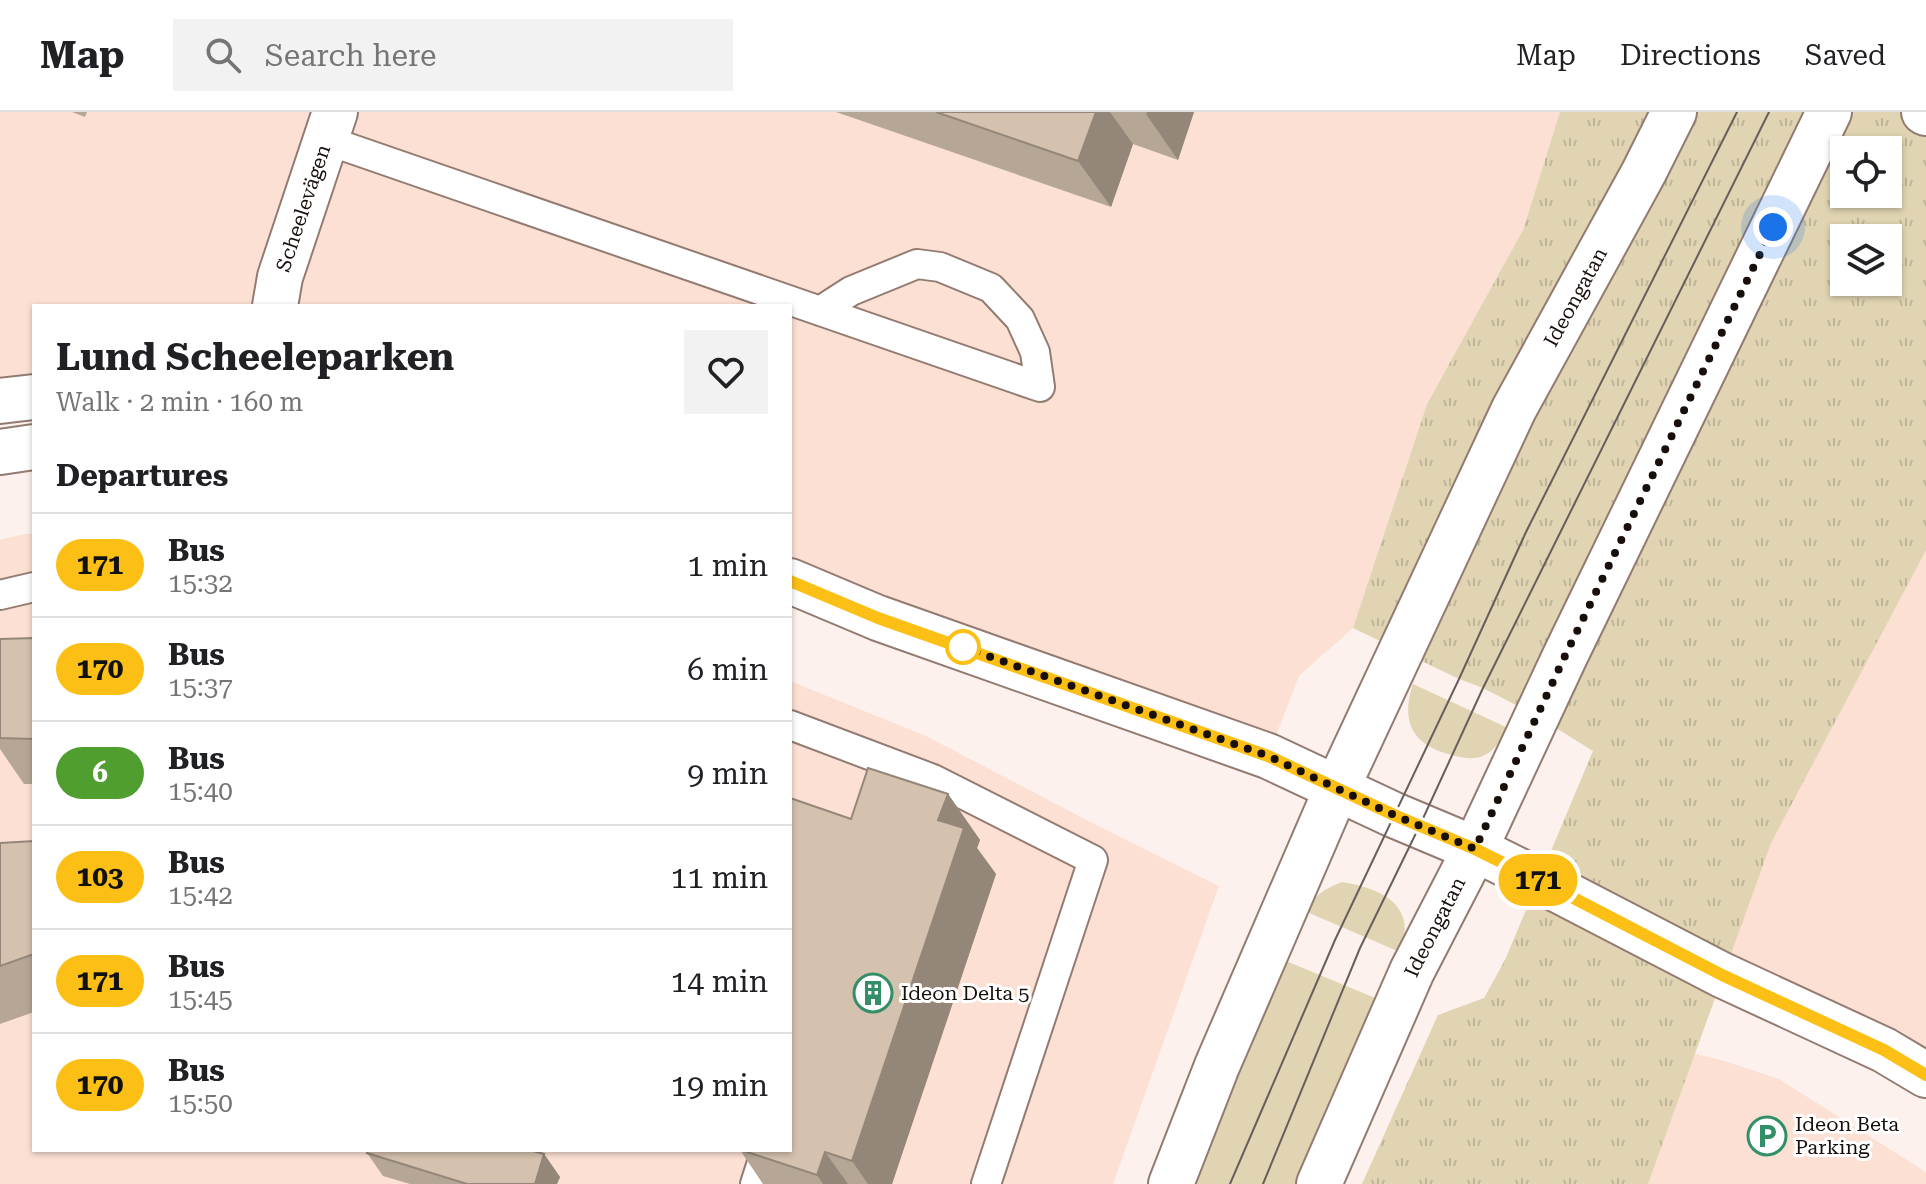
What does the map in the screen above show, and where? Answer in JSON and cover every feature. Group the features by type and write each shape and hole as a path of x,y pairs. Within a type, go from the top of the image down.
{"street":[{"name":"Ideongatan","path":"1171,1184 1217,1066 1337,788 1514,409 1674,112"},
{"name":"Ideongatan","path":"1319,1184 1412,971 1475,849 1565,656 1829,112"},
{"name":"Scheelevägen","path":"275,304 280,277 330,126"},
{"path":"0,401 32,397"},
{"path":"0,452 32,447"},
{"path":"792,582 878,618 1268,756 1475,849 1722,975 1884,1050 1926,1075"}],"lane":[{"path":"330,126 820,311 1040,387 1035,352 1020,319 991,288 940,267 917,264 851,291 820,311"},
{"path":"0,595 32,587"},
{"path":"792,726 933,779 1093,860 986,1184"},
{"path":"755,1184 765,1152"}],"shaded area":[{"path":"0,112 1560,112 1523,230 1427,404 1353,628 1299,676 1268,756 792,582 792,304 32,304 32,397 0,401"},
{"path":"1926,134 1926,1075 1722,975 1830,275 1830,296 1902,296 1902,224 1856,224 1873,208 1902,208 1902,172"},
{"path":"32,534 32,1152 792,1152 792,682 926,736 1219,886 1113,1184 0,1184 0,540"},
{"path":"1438,1015 1681,1050 1779,1079 1926,1172 1926,1184 1362,1184"}],"green space":[{"path":"1560,112 1926,112 1926,550 1771,843 1648,1184 1362,1184 1438,1015 1484,998 1505,960 1593,751 1537,716 1483,688 1353,628 1427,404 1523,230"},
{"path":"1413,684 1508,728 1495,748 1479,757 1463,758 1439,751 1419,739 1409,721 1409,698"},
{"path":"1342,882 1370,889 1395,904 1404,921 1402,953 1307,912 1321,893"},
{"path":"1286,961 1380,1000 1301,1184 1191,1184 1214,1124"}],"building":[{"path":"936,112 1096,112 1078,161"},
{"path":"32,638 32,739 0,738 0,639"},
{"name":"Ideon Delta 5","path":"868,768 948,794 938,820 964,828 852,1161 825,1152 817,1175 747,1152 792,1152 792,799 851,819"},
{"path":"32,841 32,955 0,966 0,843"},
{"path":"367,1153 544,1154 535,1184 467,1184"}],"tram line":[{"path":"1230,1184 1335,940 1526,532 1737,112"},
{"path":"1263,1184 1360,948 1483,688 1769,112"}],"bus line":[{"name":"171","path":"792,582 878,618 1268,756 1475,849 1722,975 1884,1050 1926,1075"}],"place":[{"name":"Ideon Delta 5","path":"873,993"},
{"name":"Ideon Beta Parking","path":"1767,1136"}],"route":[{"path":"963,647 1239,744 1475,849 1773,227"}]}
